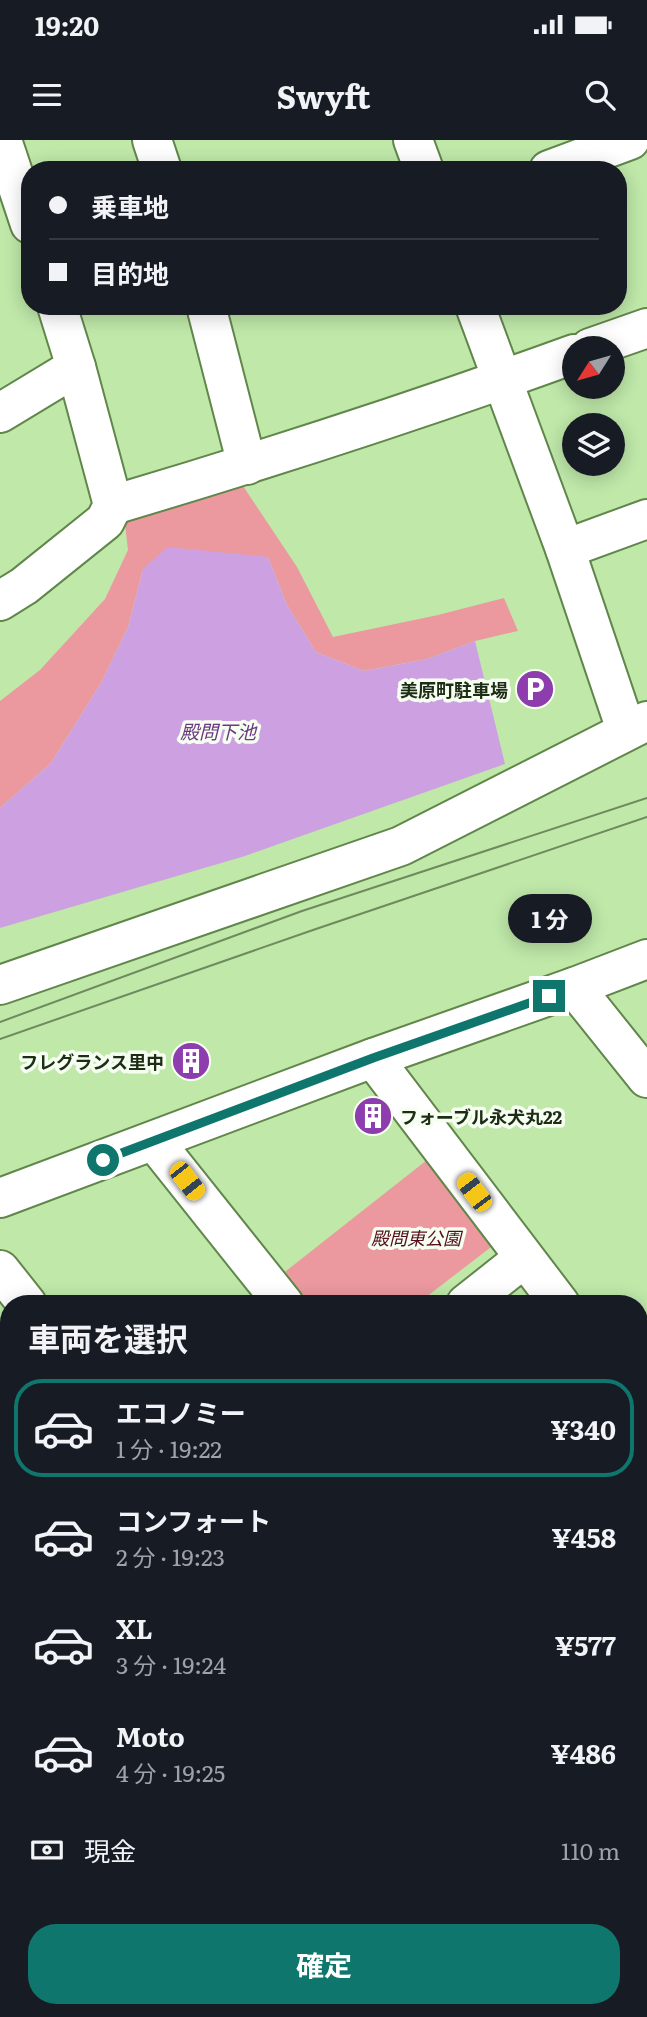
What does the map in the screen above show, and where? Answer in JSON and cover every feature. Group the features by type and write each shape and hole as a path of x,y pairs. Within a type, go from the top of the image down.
{"street":[{"path":"2,140 21,197"},
{"path":"152,140 159,161"},
{"path":"413,140 421,161"},
{"path":"573,161 630,140"},
{"path":"0,601 24,586 105,521 113,505 60,315"},
{"path":"208,315 247,465"},
{"path":"0,985 401,846 637,726 565,549 478,315"},
{"path":"624,336 647,328"},
{"path":"113,505 247,465 562,358"},
{"path":"0,413 76,367"},
{"path":"565,549 647,519"},
{"path":"0,1198 647,959"},
{"path":"574,987 647,1078"},
{"path":"373,1058 553,1295"},
{"path":"154,1141 278,1295"},
{"path":"477,1295 524,1258"},
{"path":"0,1269 20,1295"}],"green space":[{"path":"241,483 297,567 333,637 504,598 518,631 475,641 427,659 364,671 316,652 287,605 268,557 143,569 128,627 101,683 51,763 0,808 0,701 40,670 105,599 128,550 124,516"},
{"name":"殿問東公園","path":"427,1160 495,1244 429,1295 298,1295 281,1275"}],"water":[{"name":"殿問下池","path":"167,547 268,557 287,605 316,652 364,671 427,659 475,641 505,764 245,856 0,928 0,808 51,763 101,683 128,627 143,569"}],"tram line":[{"path":"0,1022 302,911 647,798"},
{"path":"0,1039 647,817"}],"place":[{"name":"美原町駐車場","path":"535,689"},
{"name":"フレグランス里中","path":"191,1061"},
{"name":"フォーブル永犬丸22","path":"373,1116"}],"route":[{"path":"103,1160 373,1058 549,996"}]}
